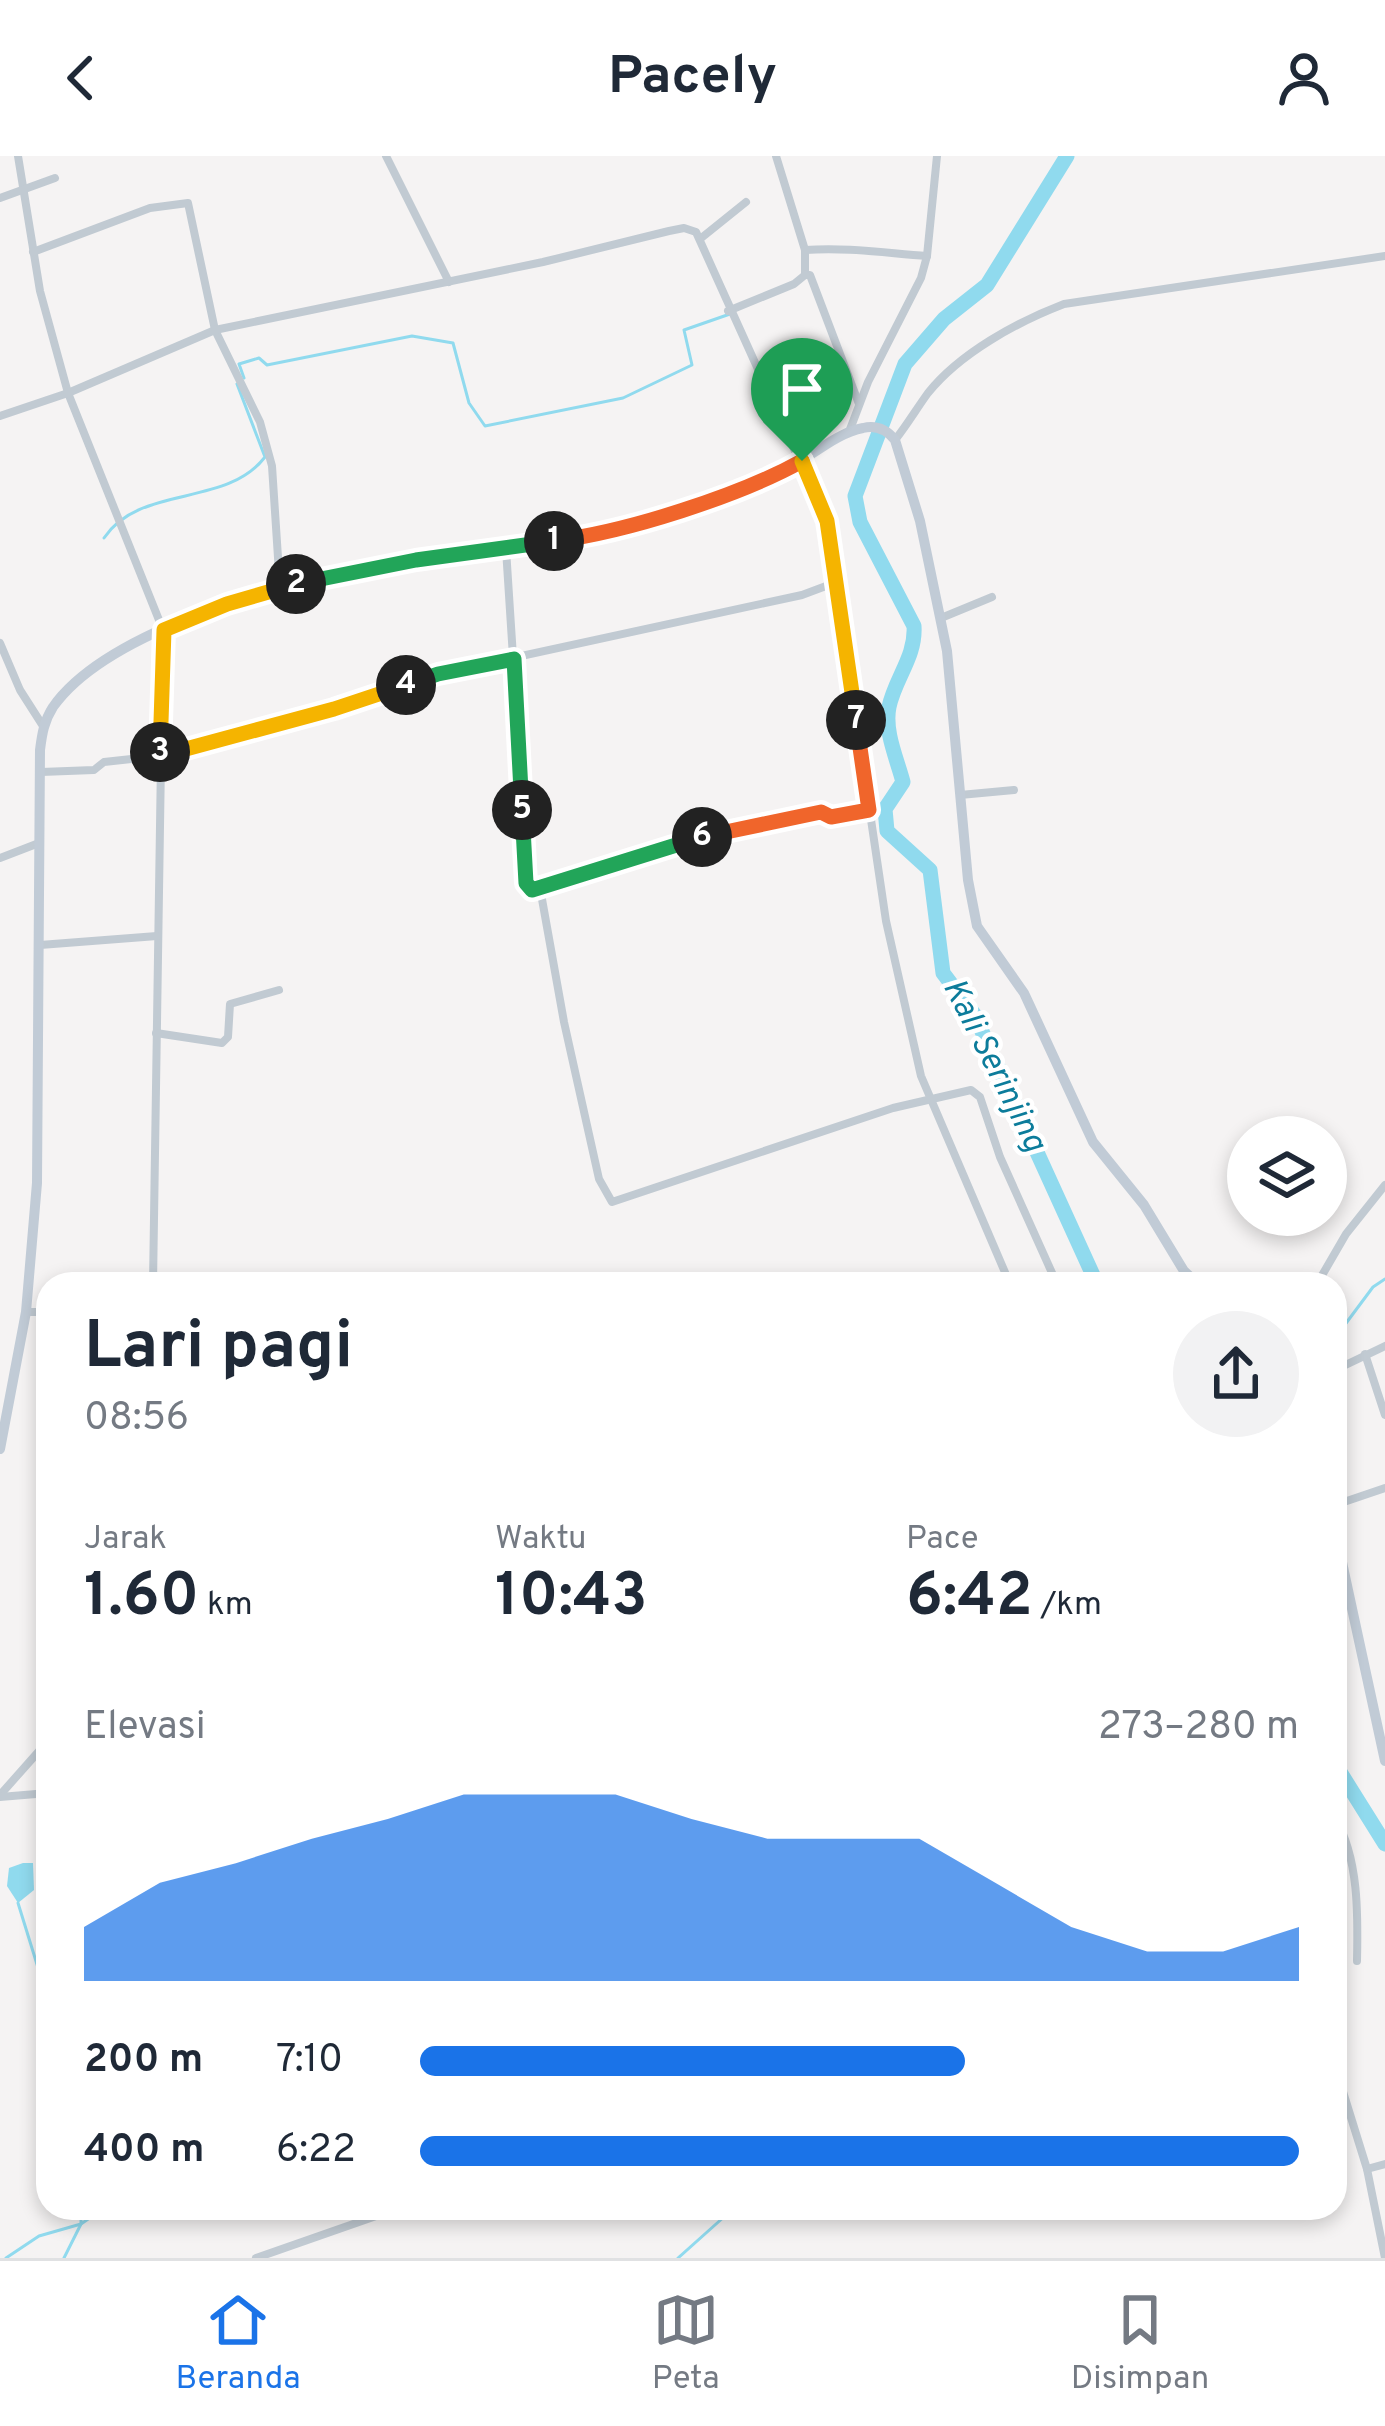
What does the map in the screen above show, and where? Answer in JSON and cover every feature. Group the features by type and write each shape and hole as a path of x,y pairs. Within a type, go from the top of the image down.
{"street":[{"path":"18,156 49,328 68,392 164,630 153,1272"},
{"path":"386,156 448,282"},
{"path":"776,156 806,250 806,275 859,404"},
{"path":"849,434 927,256 937,156"},
{"path":"0,198 55,178"},
{"path":"700,239 746,202"},
{"path":"33,252 150,208 188,203 215,330 260,422 272,466 280,588"},
{"path":"0,416 215,330 684,228 696,232 827,521 886,921 929,1097 1005,1272"},
{"path":"806,250 858,247 868,253 927,256"},
{"path":"890,435 953,368 1015,327 1064,304 1385,256"},
{"path":"730,313 806,275"},
{"path":"0,1449 26,1312 37,1184 43,727 69,688 94,668 164,630 280,588 372,567 572,538 631,524 747,486 871,427 890,435 917,506 941,618 968,880 982,937 1024,993 1093,1142 1144,1205 1185,1272"},
{"path":"506,548 526,883 532,890 716,833 821,812 831,817 869,810"},
{"path":"41,772 94,770 104,762 160,756 334,709 438,674 802,595 834,584"},
{"path":"941,618 992,597"},
{"path":"0,643 20,690 43,727"},
{"path":"960,795 1014,790"},
{"path":"0,858 41,842"},
{"path":"540,888 599,1179 612,1202 929,1097 963,1090 980,1097 1000,1157 1052,1272"},
{"path":"40,945 158,936"},
{"path":"156,1033 226,1042 230,1004 279,990"},
{"path":"1324,1272 1346,1234 1385,1185"},
{"path":"26,1312 36,1312"},
{"path":"1347,1364 1385,1346"},
{"path":"1365,1354 1385,1415"},
{"path":"1347,1500 1385,1488"},
{"path":"1347,1591 1385,1761"},
{"path":"0,1796 36,1755"},
{"path":"0,1796 36,1794"},
{"path":"1347,1850 1358,1913 1358,1961"},
{"path":"1347,2106 1385,2258"},
{"path":"1366,2169 1385,2164"},
{"path":"256,2258 365,2220"}],"water":[{"path":"33,1863 34,1890 18,1903 7,1886 9,1868"}],"waterway":[{"name":"Kali Serinjing","path":"1067,156 987,285 944,319 905,364 855,496 860,522 914,626 912,648 889,707 890,735 903,782 885,809 887,831 930,870 943,973 974,1014 1092,1272"},
{"path":"244,378 239,364 259,358 267,365 412,336 453,343 469,403 485,426 623,398 692,365 684,330 730,314"},
{"path":"104,538 139,510 228,484 265,457 237,384"},
{"path":"1347,1322 1373,1287 1385,1279"},
{"name":"Kali Serinjing","path":"1347,1783 1385,1844"},
{"path":"18,1903 36,1961"},
{"path":"64,2258 81,2220"},
{"path":"6,2258 39,2236 87,2220"},
{"path":"678,2258 721,2220"}],"route":[{"path":"802,461 827,521 869,810 831,817 821,812 716,833 532,890 526,883 514,659 438,674 334,709 160,756 164,630 227,604 351,571 572,538 631,524 747,486 802,461"}]}
